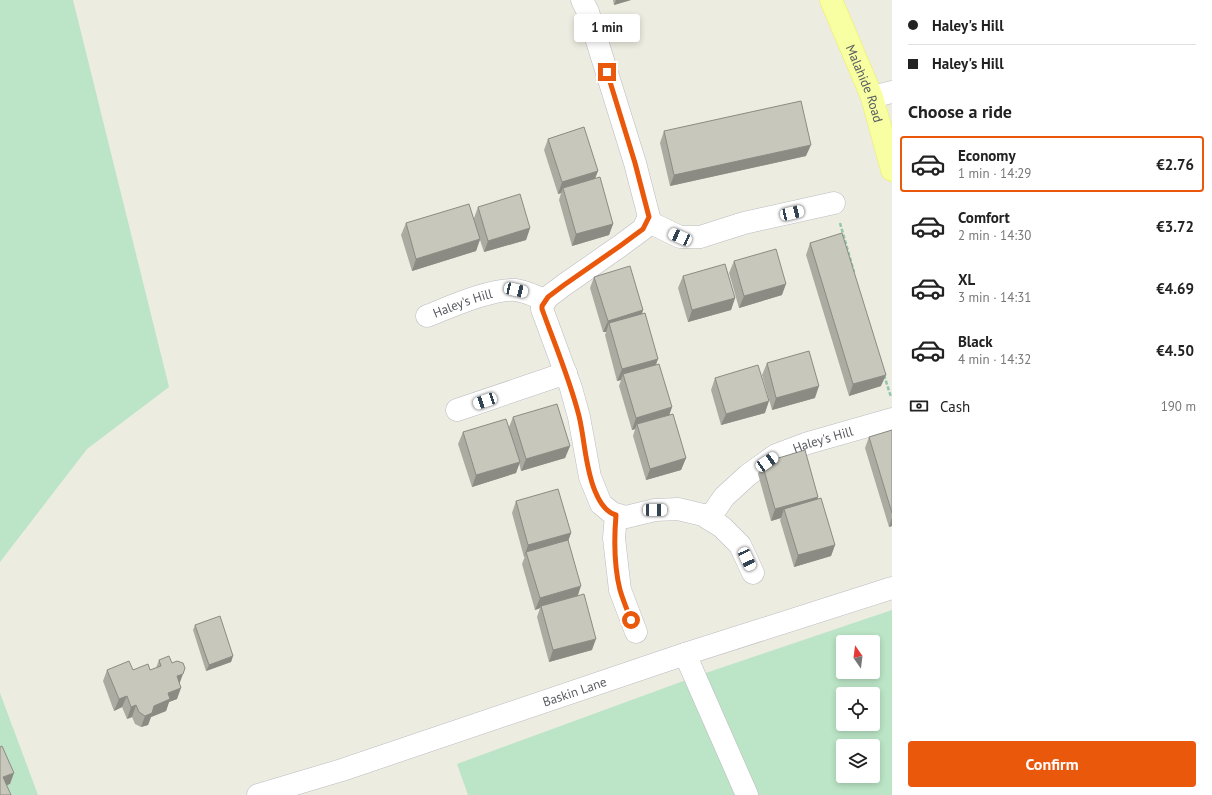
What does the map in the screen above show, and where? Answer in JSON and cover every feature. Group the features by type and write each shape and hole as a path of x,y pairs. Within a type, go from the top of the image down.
{"main road":[{"name":"Malahide Road","path":"831,0 882,94 892,170"}],"street":[{"path":"582,0 588,12 635,163 649,217 643,229 548,297 542,306 566,373 579,418 592,484 601,504 612,514 626,516 655,510 678,510 703,516 722,527 740,545 753,573"},
{"path":"647,221 680,237 700,237 744,223 834,203"},
{"name":"Haley's Hill","path":"427,316 485,295 501,291 516,290 530,294 545,302"},
{"path":"457,410 566,373"},
{"name":"Haley's Hill","path":"709,520 724,497 748,475 776,456 814,441 892,420"},
{"path":"616,515 614,538 620,590 636,632"},
{"name":"Baskin Lane","path":"258,795 342,770 684,654 892,588"},
{"path":"684,654 747,795"}],"path":[{"path":"834,203 856,280"},
{"path":"883,371 892,402"}],"green space":[{"path":"0,0 73,0 169,387 87,449 0,562"},
{"path":"892,610 892,795 468,795 457,764 697,676"},
{"path":"0,693 38,795 0,795"}],"building":[{"path":"801,101 811,145 674,175 664,131"},
{"path":"584,127 598,171 562,182 548,139"},
{"path":"600,177 613,224 576,234 563,188"},
{"path":"520,194 530,228 488,241 478,207"},
{"path":"469,204 480,239 416,259 406,223"},
{"path":"842,233 886,375 853,384 810,243"},
{"path":"776,249 786,284 744,296 734,261"},
{"path":"725,264 735,298 692,310 683,276"},
{"path":"630,266 643,310 608,321 594,277"},
{"path":"645,313 658,359 622,369 609,323"},
{"path":"809,351 819,386 776,398 767,363"},
{"path":"659,364 672,407 636,418 623,374"},
{"path":"758,365 769,401 726,414 715,378"},
{"path":"557,404 570,446 526,459 513,417"},
{"path":"673,414 686,458 650,469 637,424"},
{"path":"506,419 520,462 476,475 463,432"},
{"path":"892,430 892,513 869,437"},
{"path":"805,450 818,497 775,509 762,463"},
{"path":"558,489 571,533 528,545 516,501"},
{"path":"821,498 835,545 798,555 784,509"},
{"path":"568,540 581,586 540,598 526,552"},
{"path":"584,594 596,639 553,650 541,606"},
{"path":"220,616 233,656 209,665 195,625"},
{"path":"169,656 172,663 177,661 183,663 185,668 183,674 177,676 181,688 168,693 170,699 154,706 152,713 145,716 139,712 136,705 131,707 127,696 119,699 107,670 129,661 133,670 148,664 150,670 161,666 159,660"},
{"path":"2,746 14,773 3,777 11,795 0,795 0,747"}],"route":[{"path":"607,72 635,163 649,217 643,229 548,297 542,306 542,309 571,388 579,418 590,477 595,492 601,504 612,514 616,515 614,538 620,590 631,620"}]}
